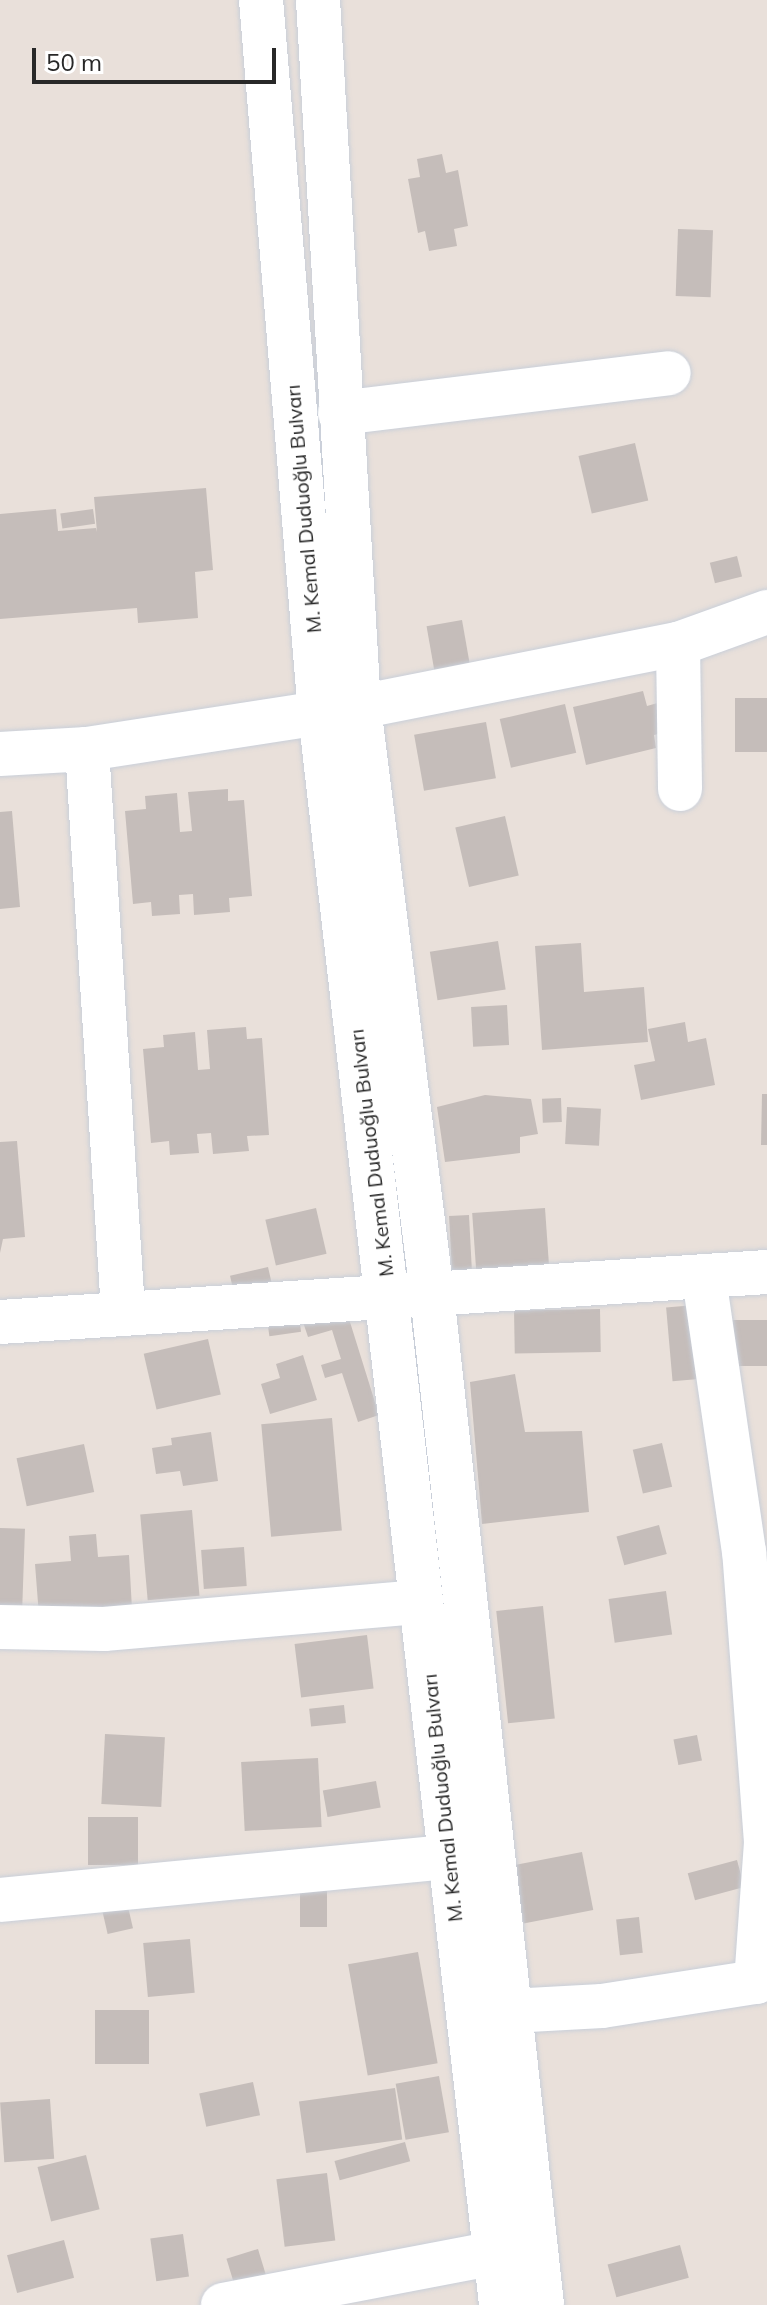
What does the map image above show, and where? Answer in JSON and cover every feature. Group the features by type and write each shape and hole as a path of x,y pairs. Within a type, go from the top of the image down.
{"street":[{"name":"M. Kemal Duduoğlu Bulvarı","path":"261,0 340,710 388,1297 448,1857 501,2305"},
{"name":"M. Kemal Duduoğlu Bulvarı","path":"318,0 340,413 340,710 432,1294 542,2305"},
{"path":"340,413 669,373"},
{"path":"0,754 87,749 340,710 678,644 767,612"},
{"path":"678,644 680,789"},
{"path":"87,749 123,1311"},
{"path":"0,1322 123,1311 767,1272"},
{"path":"510,2011 602,2006 761,1981 766,1842 744,1552 704,1278"},
{"path":"0,1627 104,1629 420,1602"},
{"path":"0,1900 448,1857"},
{"path":"223,2305 495,2253"}],"building":[{"path":"442,154 446,173 458,170 468,226 454,229 457,246 429,251 425,231 418,233 408,179 420,177 417,159"},
{"path":"678,229 713,230 711,297 676,296"},
{"path":"635,443 648,500 592,514 578,456"},
{"path":"206,488 213,570 195,572 198,618 138,623 137,608 0,619 0,514 56,509 58,531 96,528 97,532 94,497"},
{"path":"93,509 95,524 62,528 60,514"},
{"path":"737,556 742,576 715,583 710,563"},
{"path":"462,620 471,670 435,676 427,626"},
{"path":"643,691 647,706 668,700 675,730 654,735 656,748 586,765 573,707"},
{"path":"735,698 767,698 767,752 735,752"},
{"path":"565,704 576,753 511,768 500,719"},
{"path":"486,722 496,778 424,791 414,735"},
{"path":"228,789 228,801 244,800 252,896 229,898 230,912 194,915 193,894 179,895 180,914 152,916 151,902 133,904 125,811 146,809 145,796 177,793 180,832 192,831 188,792"},
{"path":"12,811 20,907 0,909 0,812"},
{"path":"505,816 519,875 469,887 455,827"},
{"path":"498,941 506,989 438,1000 430,952"},
{"path":"581,943 584,992 644,987 648,1042 542,1050 535,946"},
{"path":"507,1005 509,1045 473,1047 471,1007"},
{"path":"685,1022 688,1042 706,1038 715,1085 641,1100 634,1065 655,1061 648,1029"},
{"path":"246,1027 247,1039 262,1038 269,1135 247,1136 249,1151 213,1154 211,1133 197,1134 199,1153 170,1155 169,1141 151,1143 143,1049 164,1047 163,1035 195,1032 198,1070 210,1069 207,1030"},
{"path":"762,1094 767,1094 767,1145 761,1145"},
{"path":"485,1095 531,1099 538,1134 520,1137 520,1153 445,1162 437,1107"},
{"path":"561,1098 562,1122 543,1123 542,1099"},
{"path":"567,1107 601,1109 599,1146 565,1144"},
{"path":"17,1141 25,1237 3,1239 0,1253 0,1142"},
{"path":"316,1208 327,1254 276,1265 265,1220"},
{"path":"545,1208 549,1268 476,1273 472,1213"},
{"path":"469,1215 472,1272 452,1273 449,1216"},
{"path":"268,1267 273,1288 235,1297 230,1276"},
{"path":"695,1305 701,1379 673,1381 666,1308"},
{"path":"345,1306 379,1415 358,1422 342,1373 325,1378 321,1365 341,1359 332,1330 308,1337 302,1319"},
{"path":"600,1309 601,1352 515,1353 514,1311"},
{"path":"299,1317 301,1332 269,1336 267,1321"},
{"path":"732,1320 767,1320 767,1366 732,1366"},
{"path":"208,1339 221,1395 157,1409 144,1354"},
{"path":"303,1355 317,1400 270,1414 261,1384 280,1378 276,1364"},
{"path":"515,1374 525,1432 582,1431 589,1512 482,1524 470,1382"},
{"path":"332,1418 342,1531 271,1537 261,1424"},
{"path":"211,1432 218,1481 183,1486 180,1471 156,1474 152,1448 172,1445 171,1438"},
{"path":"662,1443 672,1487 643,1494 633,1450"},
{"path":"84,1444 94,1492 27,1506 17,1458"},
{"path":"192,1510 199,1596 148,1600 140,1515"},
{"path":"659,1525 667,1554 624,1565 616,1536"},
{"path":"0,1528 25,1529 22,1612 0,1611"},
{"path":"96,1534 98,1557 129,1555 132,1609 39,1616 35,1564 71,1561 69,1536"},
{"path":"244,1547 247,1586 204,1589 201,1550"},
{"path":"666,1591 672,1635 615,1643 609,1599"},
{"path":"543,1606 555,1718 508,1723 496,1611"},
{"path":"367,1635 374,1689 301,1697 295,1644"},
{"path":"344,1705 346,1723 311,1727 309,1709"},
{"path":"105,1734 165,1737 161,1807 101,1804"},
{"path":"697,1735 702,1761 678,1765 673,1740"},
{"path":"318,1758 322,1827 245,1831 241,1762"},
{"path":"376,1781 381,1808 328,1817 323,1790"},
{"path":"88,1817 138,1817 138,1865 88,1865"},
{"path":"582,1852 593,1910 524,1923 512,1866"},
{"path":"737,1860 744,1887 695,1900 688,1873"},
{"path":"300,1891 327,1891 327,1927 300,1927"},
{"path":"126,1898 133,1928 108,1934 101,1904"},
{"path":"639,1917 643,1953 620,1955 616,1919"},
{"path":"190,1939 195,1993 148,1997 143,1943"},
{"path":"418,1952 438,2063 368,2076 348,1964"},
{"path":"95,2010 149,2010 149,2064 95,2064"},
{"path":"439,2076 449,2132 406,2140 396,2084"},
{"path":"253,2082 260,2115 206,2127 199,2093"},
{"path":"395,2088 402,2139 306,2153 299,2101"},
{"path":"50,2099 54,2159 4,2162 0,2102"},
{"path":"405,2142 410,2161 340,2180 334,2161"},
{"path":"86,2155 100,2209 51,2221 37,2167"},
{"path":"327,2173 335,2240 285,2247 276,2179"},
{"path":"183,2234 189,2277 156,2281 150,2239"},
{"path":"64,2240 74,2278 17,2293 7,2255"},
{"path":"680,2245 689,2278 616,2297 608,2264"},
{"path":"258,2249 267,2279 236,2288 226,2259"}]}
